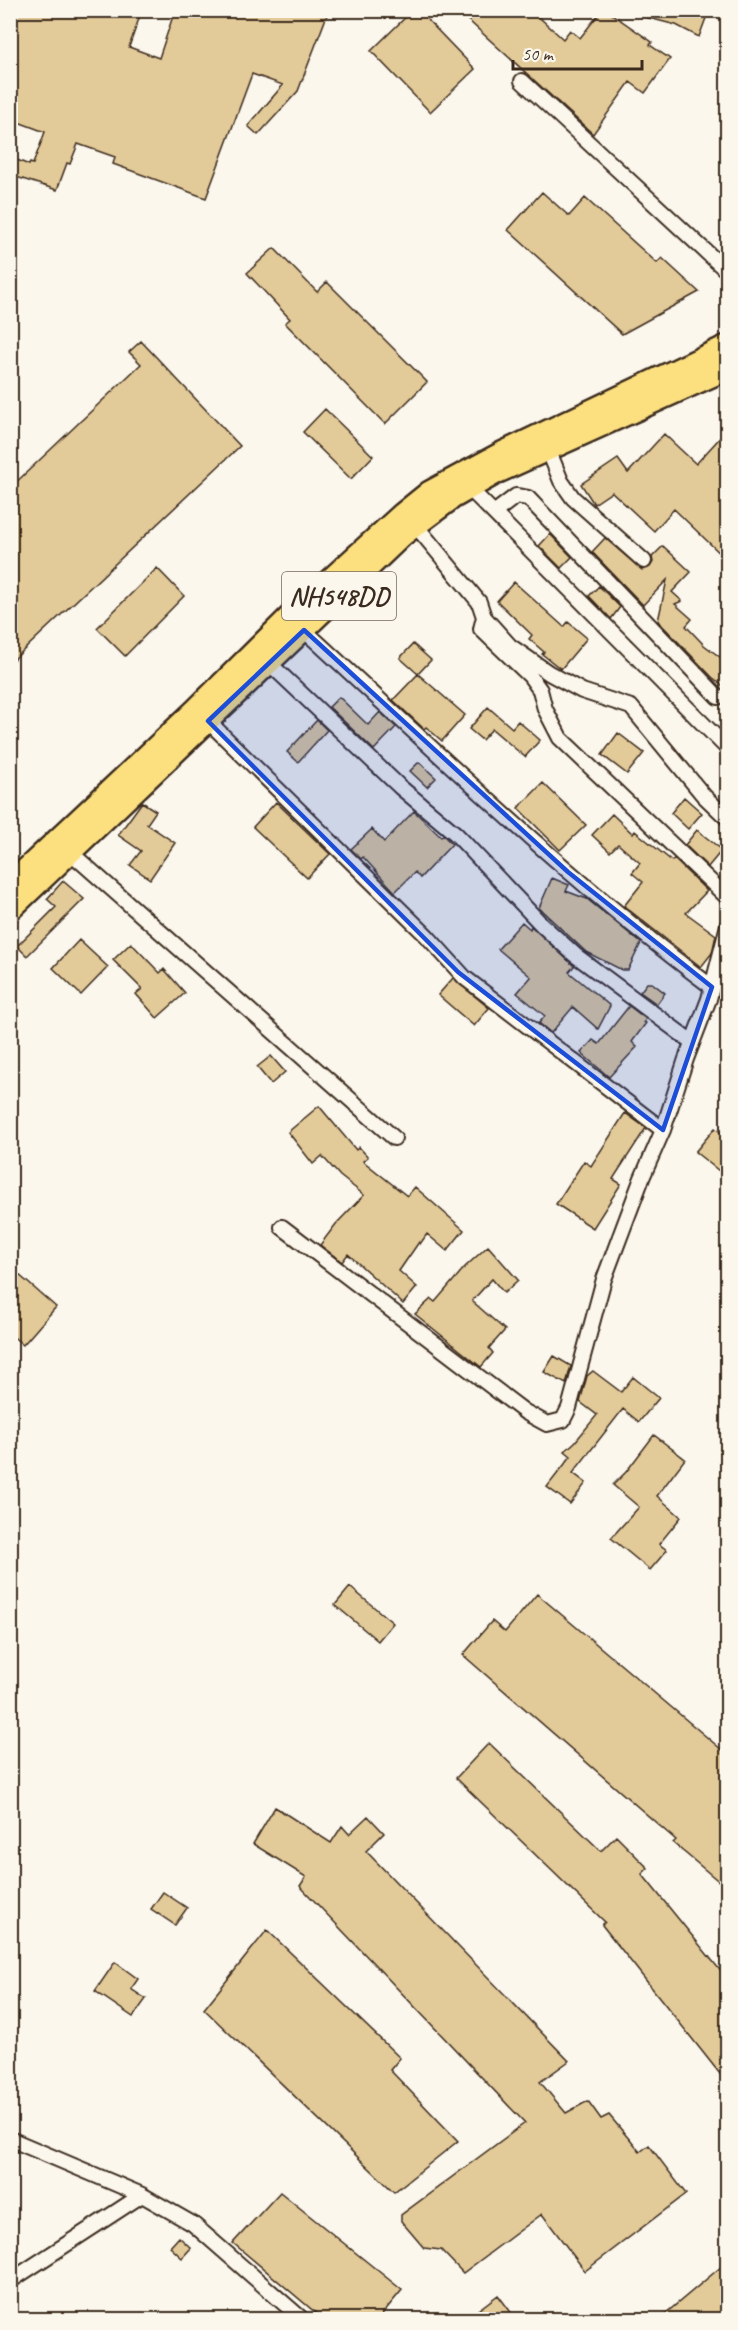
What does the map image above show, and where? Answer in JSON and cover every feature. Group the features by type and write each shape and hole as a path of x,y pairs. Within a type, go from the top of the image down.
{"highway":[{"name":"NH548DD","path":"10,885 290,617 410,519 548,449 728,346"},
{"name":"NH548DD","path":"10,909 304,630 443,485 503,453 728,368"}],"street":[{"path":"522,81 728,272"},
{"path":"548,449 561,481 573,498 644,561"},
{"path":"469,488 728,749"},
{"path":"495,512 516,496 528,498 718,697"},
{"path":"410,519 467,586 479,602 484,617 510,646 549,673 582,691 631,707 704,796 728,819"},
{"path":"484,617 481,629 530,676 540,690 545,709 560,738 728,898"},
{"path":"304,630 568,872 654,943 712,987"},
{"path":"269,663 400,787 456,834 542,925 575,955 693,1042"},
{"path":"208,722 427,936 458,972 663,1130"},
{"path":"70,852 394,1138"},
{"path":"282,1227 525,1412 547,1424 563,1420 569,1408 604,1279 642,1178 663,1130 712,987 727,931"},
{"path":"10,2139 142,2195 194,2224 303,2319"},
{"path":"10,2281 142,2195"}],"highlighted area":[{"path":"304,630 568,872 712,987 663,1130 458,972 208,721"}],"building":[{"path":"10,10 142,10 129,47 159,58 175,10 329,10 298,91 258,135 248,126 283,85 252,74 206,198 113,164 115,157 78,144 70,164 67,163 57,190 10,175 10,157 29,165 33,164 45,132 10,119"},
{"path":"413,10 418,10 475,69 430,112 371,51"},
{"path":"457,10 531,10 563,39 570,30 580,38 602,10 606,10 652,42 650,45 670,59 645,93 630,82 593,134"},
{"path":"638,10 709,10 699,37 676,25 637,15"},
{"path":"542,192 569,216 585,198 657,263 662,258 699,292 622,334 508,230"},
{"path":"274,248 317,292 327,282 427,382 385,424 285,323 290,319 247,273"},
{"path":"141,341 240,446 10,663 10,488 141,364 129,352"},
{"path":"325,409 373,456 351,479 303,432"},
{"path":"728,429 728,561 674,509 654,531 612,492 594,504 581,484 618,459 628,473 664,434 696,464"},
{"path":"550,534 572,557 561,568 539,546"},
{"path":"605,538 642,570 650,567 653,562 652,557 663,546 691,572 672,592 682,601 675,604 692,619 686,626 704,645 728,663 728,690 712,677 658,621 667,580 643,605 592,552"},
{"path":"157,568 184,596 125,656 97,628"},
{"path":"514,582 564,627 568,622 587,638 561,669 542,654 544,652 529,639 532,635 497,601"},
{"path":"599,586 620,607 611,619 589,596"},
{"path":"413,644 431,660 418,674 400,658"},
{"path":"418,674 465,715 442,741 426,727 424,729 393,700"},
{"path":"339,697 368,725 380,712 396,727 374,750 329,707"},
{"path":"488,707 512,728 518,721 540,740 525,757 492,729 482,740 469,729"},
{"path":"317,720 327,730 298,762 287,752"},
{"path":"618,733 644,753 627,774 602,755"},
{"path":"419,762 436,778 427,787 410,771"},
{"path":"543,783 586,825 560,850 518,808"},
{"path":"684,797 702,813 688,829 671,813"},
{"path":"142,802 156,811 147,824 175,843 150,879 130,865 141,851 118,835"},
{"path":"276,802 330,854 307,878 253,827"},
{"path":"414,811 441,837 443,835 452,844 420,878 415,872 395,892 363,857 361,859 351,849 372,829 384,842"},
{"path":"612,814 633,834 635,831 672,861 674,859 707,891 686,913 716,935 712,953 701,967 624,906 643,882 632,873 640,863 618,844 610,852 592,835"},
{"path":"697,830 722,850 708,867 685,845"},
{"path":"552,878 569,885 566,891 587,899 641,943 628,970 622,970 586,952 539,908"},
{"path":"63,881 84,899 27,956 17,946 56,907 47,899"},
{"path":"522,922 530,929 531,926 574,966 569,972 610,1006 598,1029 573,1007 551,1033 539,1023 545,1016 517,993 531,977 498,949"},
{"path":"79,940 108,967 81,995 53,968"},
{"path":"131,943 160,973 164,969 185,993 157,1018 136,994 142,989 113,960"},
{"path":"453,978 489,1008 474,1026 438,995"},
{"path":"647,983 652,983 665,993 657,1004 640,992"},
{"path":"629,1006 646,1019 644,1022 646,1023 632,1042 637,1047 609,1077 581,1053 593,1040 599,1044"},
{"path":"271,1056 285,1072 271,1084 257,1067"},
{"path":"319,1106 356,1150 359,1147 368,1157 363,1161 407,1196 415,1187 464,1230 447,1251 427,1234 420,1244 419,1242 399,1271 417,1287 403,1304 348,1254 342,1262 320,1245 336,1224 364,1195 340,1176 322,1156 313,1164 288,1132"},
{"path":"625,1113 646,1128 613,1179 621,1184 593,1228 556,1204 584,1161 591,1166"},
{"path":"715,1128 728,1138 728,1178 695,1152"},
{"path":"488,1246 518,1280 504,1293 492,1279 472,1301 505,1330 489,1348 493,1353 481,1367 415,1314 431,1299 435,1302 465,1267"},
{"path":"10,1267 56,1307 23,1345 10,1334"},
{"path":"554,1356 571,1366 566,1384 544,1372"},
{"path":"593,1371 621,1392 633,1377 659,1398 639,1422 623,1409 573,1473 586,1483 570,1504 547,1487 571,1456 565,1451 597,1415 580,1402 587,1376"},
{"path":"654,1435 685,1459 657,1496 681,1517 659,1544 667,1550 650,1570 611,1538 639,1507 613,1485 626,1472"},
{"path":"350,1587 393,1623 378,1641 335,1605"},
{"path":"537,1594 728,1755 728,1889 673,1843 676,1840 463,1655 492,1621 505,1632"},
{"path":"489,1743 601,1851 616,1836 648,1868 642,1874 728,1980 728,2084 602,1925 605,1922 456,1778"},
{"path":"275,1807 331,1843 342,1826 349,1834 368,1816 384,1833 366,1851 569,2061 540,2082 566,2113 588,2101 601,2119 609,2115 640,2152 649,2145 686,2194 585,2271 542,2214 463,2273 441,2250 424,2248 401,2221 401,2215 525,2123 300,1886 306,1877 253,1844"},
{"path":"163,1892 187,1908 175,1925 151,1909"},
{"path":"267,1930 400,2058 390,2070 458,2141 394,2192 204,2009"},
{"path":"115,1962 138,1979 131,1989 146,1999 133,2017 95,1991"},
{"path":"280,2192 402,2290 378,2319 323,2319 233,2243"},
{"path":"179,2237 191,2248 182,2258 170,2247"},
{"path":"728,2261 728,2309 716,2319 659,2319"},
{"path":"498,2295 516,2319 466,2319"}]}
